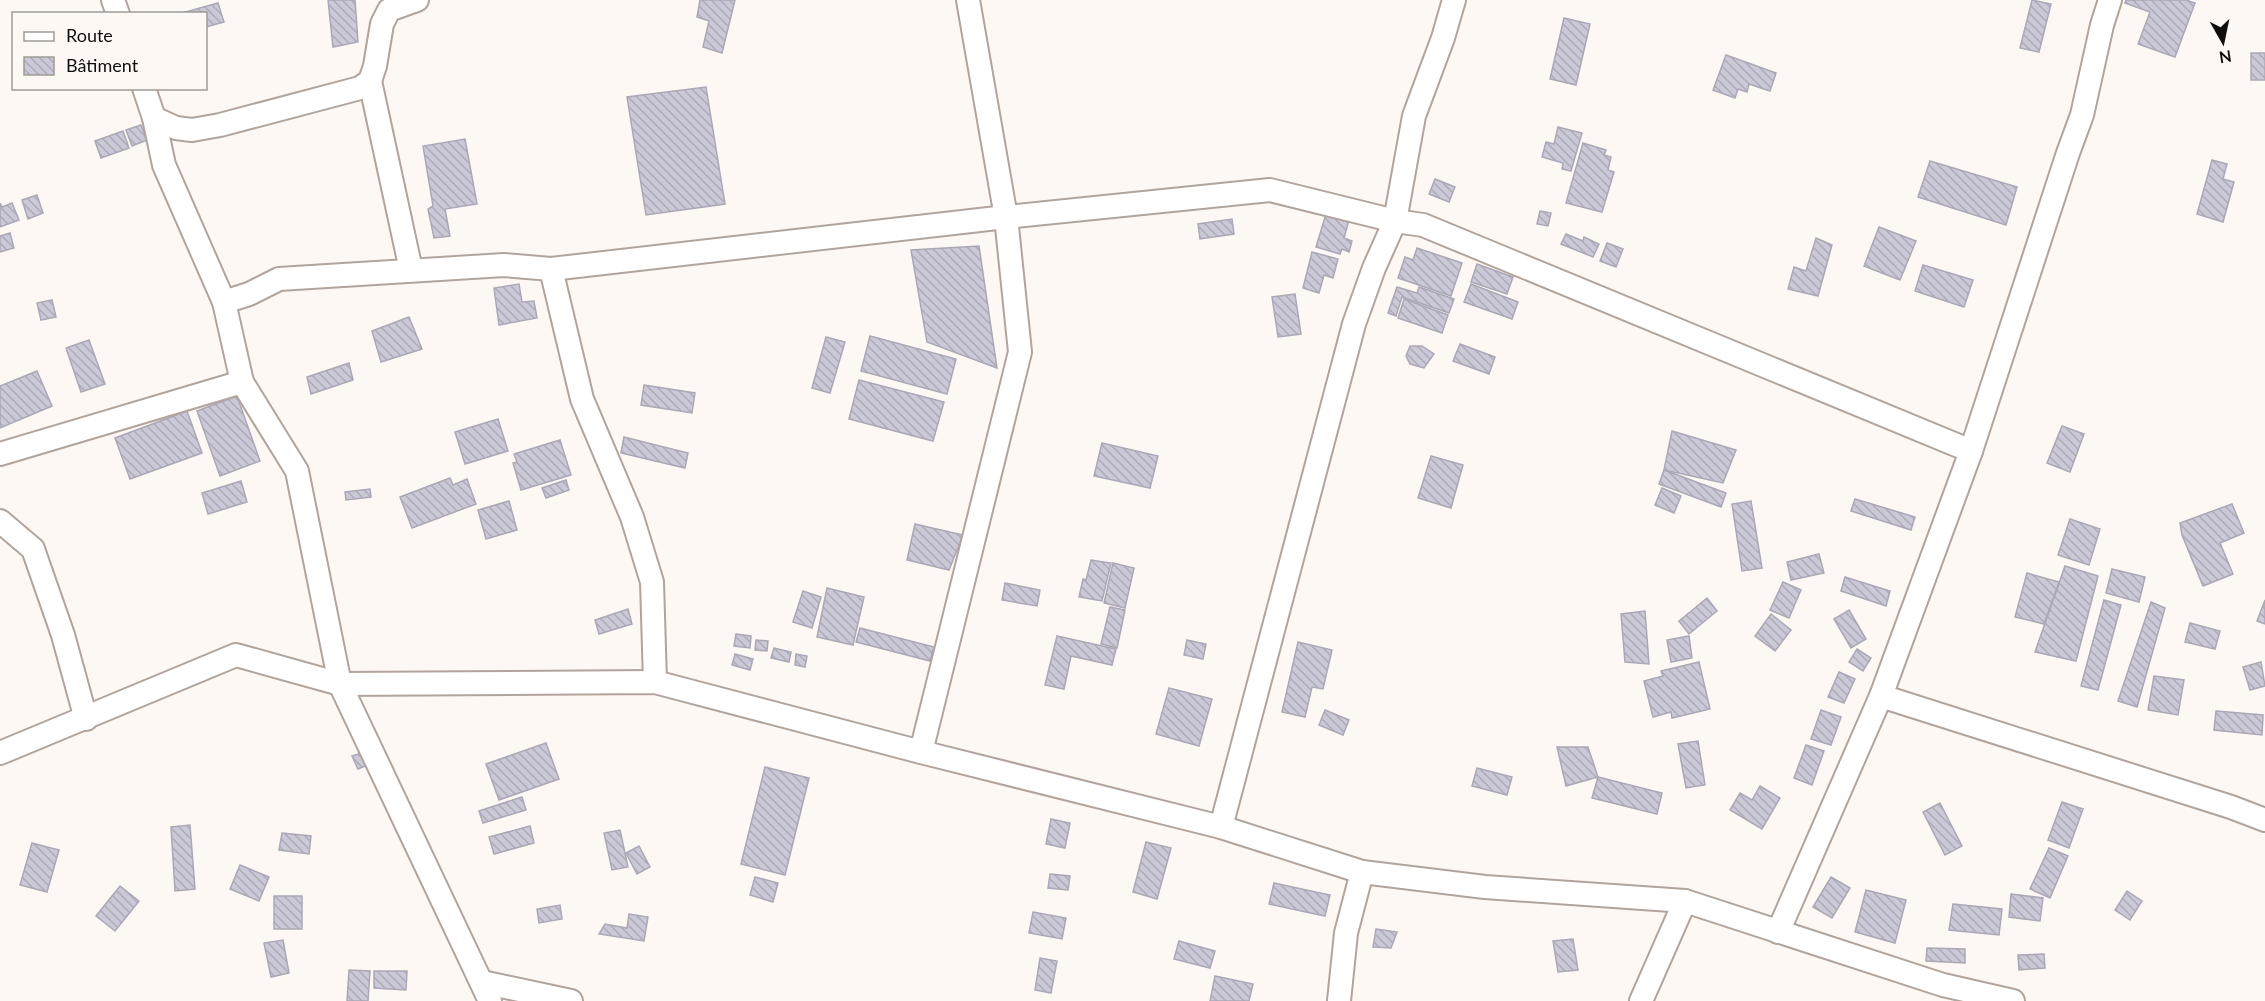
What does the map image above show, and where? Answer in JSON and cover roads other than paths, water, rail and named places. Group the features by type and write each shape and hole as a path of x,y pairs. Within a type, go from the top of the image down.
{"street":[{"path":"411,270 370,81 375,66 382,24 389,10 400,4 417,0"},
{"path":"921,752 1020,352 1006,217 968,0"},
{"path":"1221,827 1354,324 1374,268 1395,221 1414,116 1443,38 1454,0"},
{"path":"1778,932 1881,696 1971,452 2082,115 2102,25 2110,0"},
{"path":"154,118 176,128 192,130 220,125 360,88 370,81"},
{"path":"145,90 154,118 164,165 224,302 242,382 297,471 340,684 486,991 571,1001"},
{"path":"224,302 249,294 279,279 504,265 551,269 1006,217 1270,190 1395,221 1423,225 1971,452"},
{"path":"551,269 582,399 632,517 652,582 655,682"},
{"path":"0,454 242,382"},
{"path":"0,521 33,549 63,635 86,718"},
{"path":"0,753 236,655 340,684 655,682 1221,827 1362,872 1485,888 1685,901 1778,932 1941,993 2013,1001"},
{"path":"1881,696 2231,807 2265,820"},
{"path":"1339,1001 1346,933 1362,872"},
{"path":"1641,1001 1685,901"}]}
